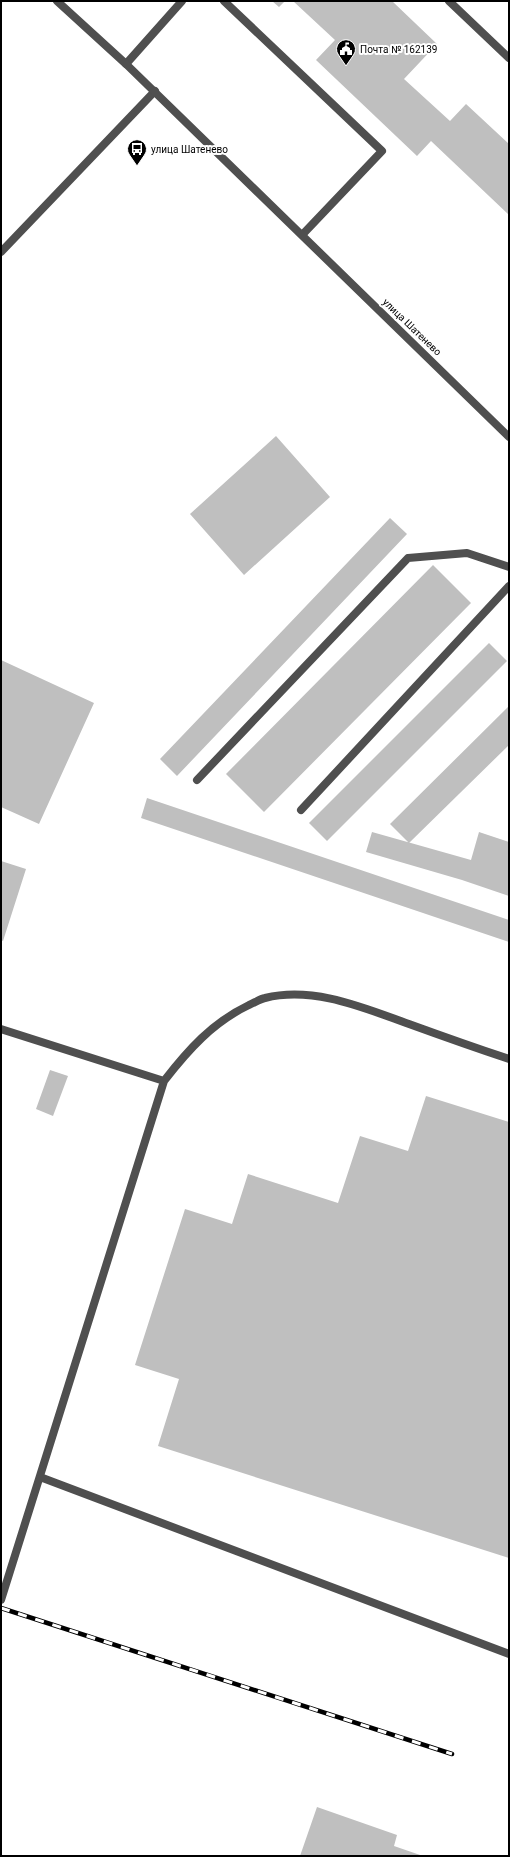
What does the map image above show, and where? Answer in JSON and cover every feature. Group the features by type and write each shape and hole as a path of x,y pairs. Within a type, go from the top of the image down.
{"street":[{"name":"улица Шатенево","path":"57,1 126,64 303,234 509,437"},
{"path":"126,64 182,1"},
{"path":"224,1 382,151 303,234"},
{"path":"448,1 509,58"},
{"path":"1,252 155,92"},
{"path":"197,780 408,558 467,553 509,567"},
{"path":"301,810 509,586"},
{"path":"1,1600 164,1081 181,1059 199,1040 231,1015 265,998 293,995 323,997 351,1004 509,1059"},
{"path":"1,1028 164,1081"},
{"path":"40,1477 509,1654"}],"building":[{"path":"272,1 285,1 279,7"},
{"path":"293,1 392,1 437,44 404,79 450,121 466,104 509,144 509,215 431,141 417,156 316,60 335,40"},
{"path":"276,436 330,497 244,575 190,514"},
{"path":"390,518 407,534 177,776 160,759"},
{"path":"433,565 471,603 264,812 226,774"},
{"path":"489,643 507,661 327,841 309,823"},
{"path":"1,660 94,703 39,824 1,807"},
{"path":"509,706 509,745 409,843 390,824"},
{"path":"147,798 509,920 509,942 141,818"},
{"path":"372,832 471,860 479,832 509,842 509,896 462,880 366,852"},
{"path":"1,861 26,869 3,941 1,940"},
{"path":"50,1070 68,1076 53,1116 36,1109"},
{"path":"426,1096 509,1122 509,1558 158,1446 179,1379 135,1365 185,1209 232,1224 248,1174 338,1203 360,1136 408,1151"},
{"path":"317,1807 397,1835 394,1846 423,1856 300,1856"}],"railway":[{"path":"1,1608 452,1754"}],"place":[{"name":"Почта № 162139","path":"346,66"},
{"name":"улица Шатенево","path":"137,166"}]}
